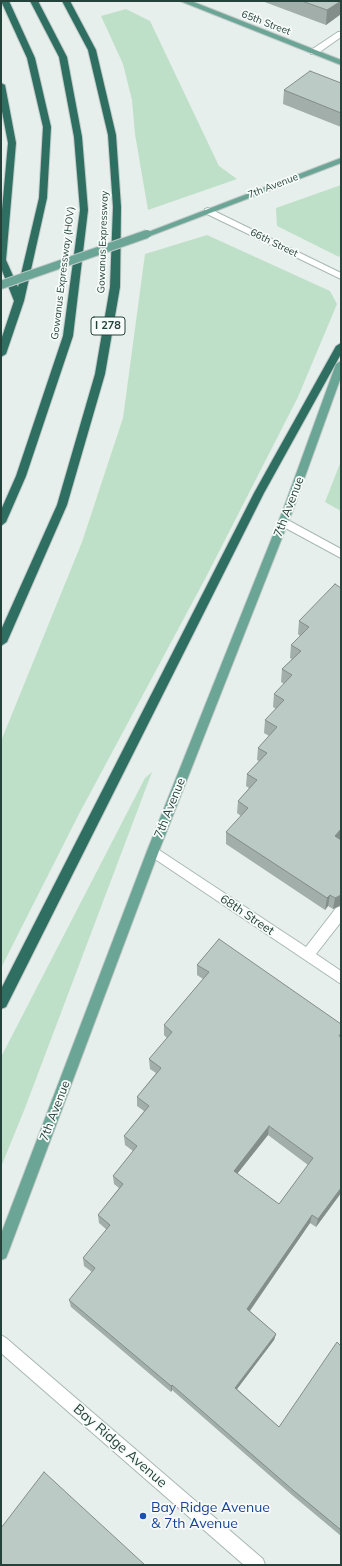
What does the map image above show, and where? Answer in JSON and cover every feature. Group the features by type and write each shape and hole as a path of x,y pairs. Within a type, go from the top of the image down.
{"highway":[{"path":"1,354 19,302 43,198 47,127 31,58 5,1"},
{"name":"Gowanus Expressway (HOV)","path":"1,522 21,476 68,336 84,210 78,137 63,57 34,1"},
{"name":"Gowanus Expressway","path":"1,642 62,505 100,374 115,287 118,207 112,134 92,50 66,1"},
{"path":"1,85 12,143 2,260 19,302"},
{"path":"1,1003 259,493 341,346"}],"main road":[{"name":"65th Street","path":"184,1 341,63"},
{"name":"7th Avenue","path":"1,285 147,234 341,160"},
{"name":"7th Avenue","path":"1,1253 152,852 284,522 341,364"}],"street":[{"path":"314,52 341,34"},
{"name":"66th Street","path":"208,210 341,276"},
{"path":"284,522 341,554"},
{"name":"68th Street","path":"152,852 341,978"},
{"path":"308,955 341,912"},
{"name":"Bay Ridge Avenue","path":"1,1344 257,1565"}],"green space":[{"path":"126,9 150,21 219,166 237,179 148,210 135,134 132,100 123,64 101,16"},
{"path":"341,185 341,253 339,257 277,226 276,208"},
{"path":"207,235 330,291 337,304 298,397 205,579 79,814 1,968 1,741 82,542 123,418 145,254"},
{"path":"341,461 341,511 325,502"},
{"path":"152,772 25,1108 1,1167 1,1057 145,778"}],"building":[{"path":"302,1 341,1 327,10"},
{"path":"310,71 341,83 341,113 284,90"},
{"path":"335,584 341,588 341,829 335,836 341,840 341,895 335,898 330,895 327,898 226,832 248,808 238,801 257,780 247,774 267,753 258,748 277,727 265,720 284,700 274,694 292,675 282,669 301,651 291,645 309,627 299,621"},
{"path":"219,939 341,1024 341,1033 339,1036 341,1037 341,1188 318,1219 312,1215 247,1309 276,1334 235,1388 279,1427 337,1342 341,1346 341,1530 172,1385 171,1386 69,1300 95,1268 83,1258 110,1225 98,1215 123,1184 113,1176 137,1146 124,1136 149,1106 137,1097 161,1068 149,1059 172,1032 164,1025 209,972 197,965","holes":["269,1126 313,1158 279,1204 234,1171"]},
{"path":"44,1472 145,1565 1,1565 1,1528"}],"place":[{"name":"Bay Ridge Avenue & 7th Avenue","path":"143,1516"}]}
